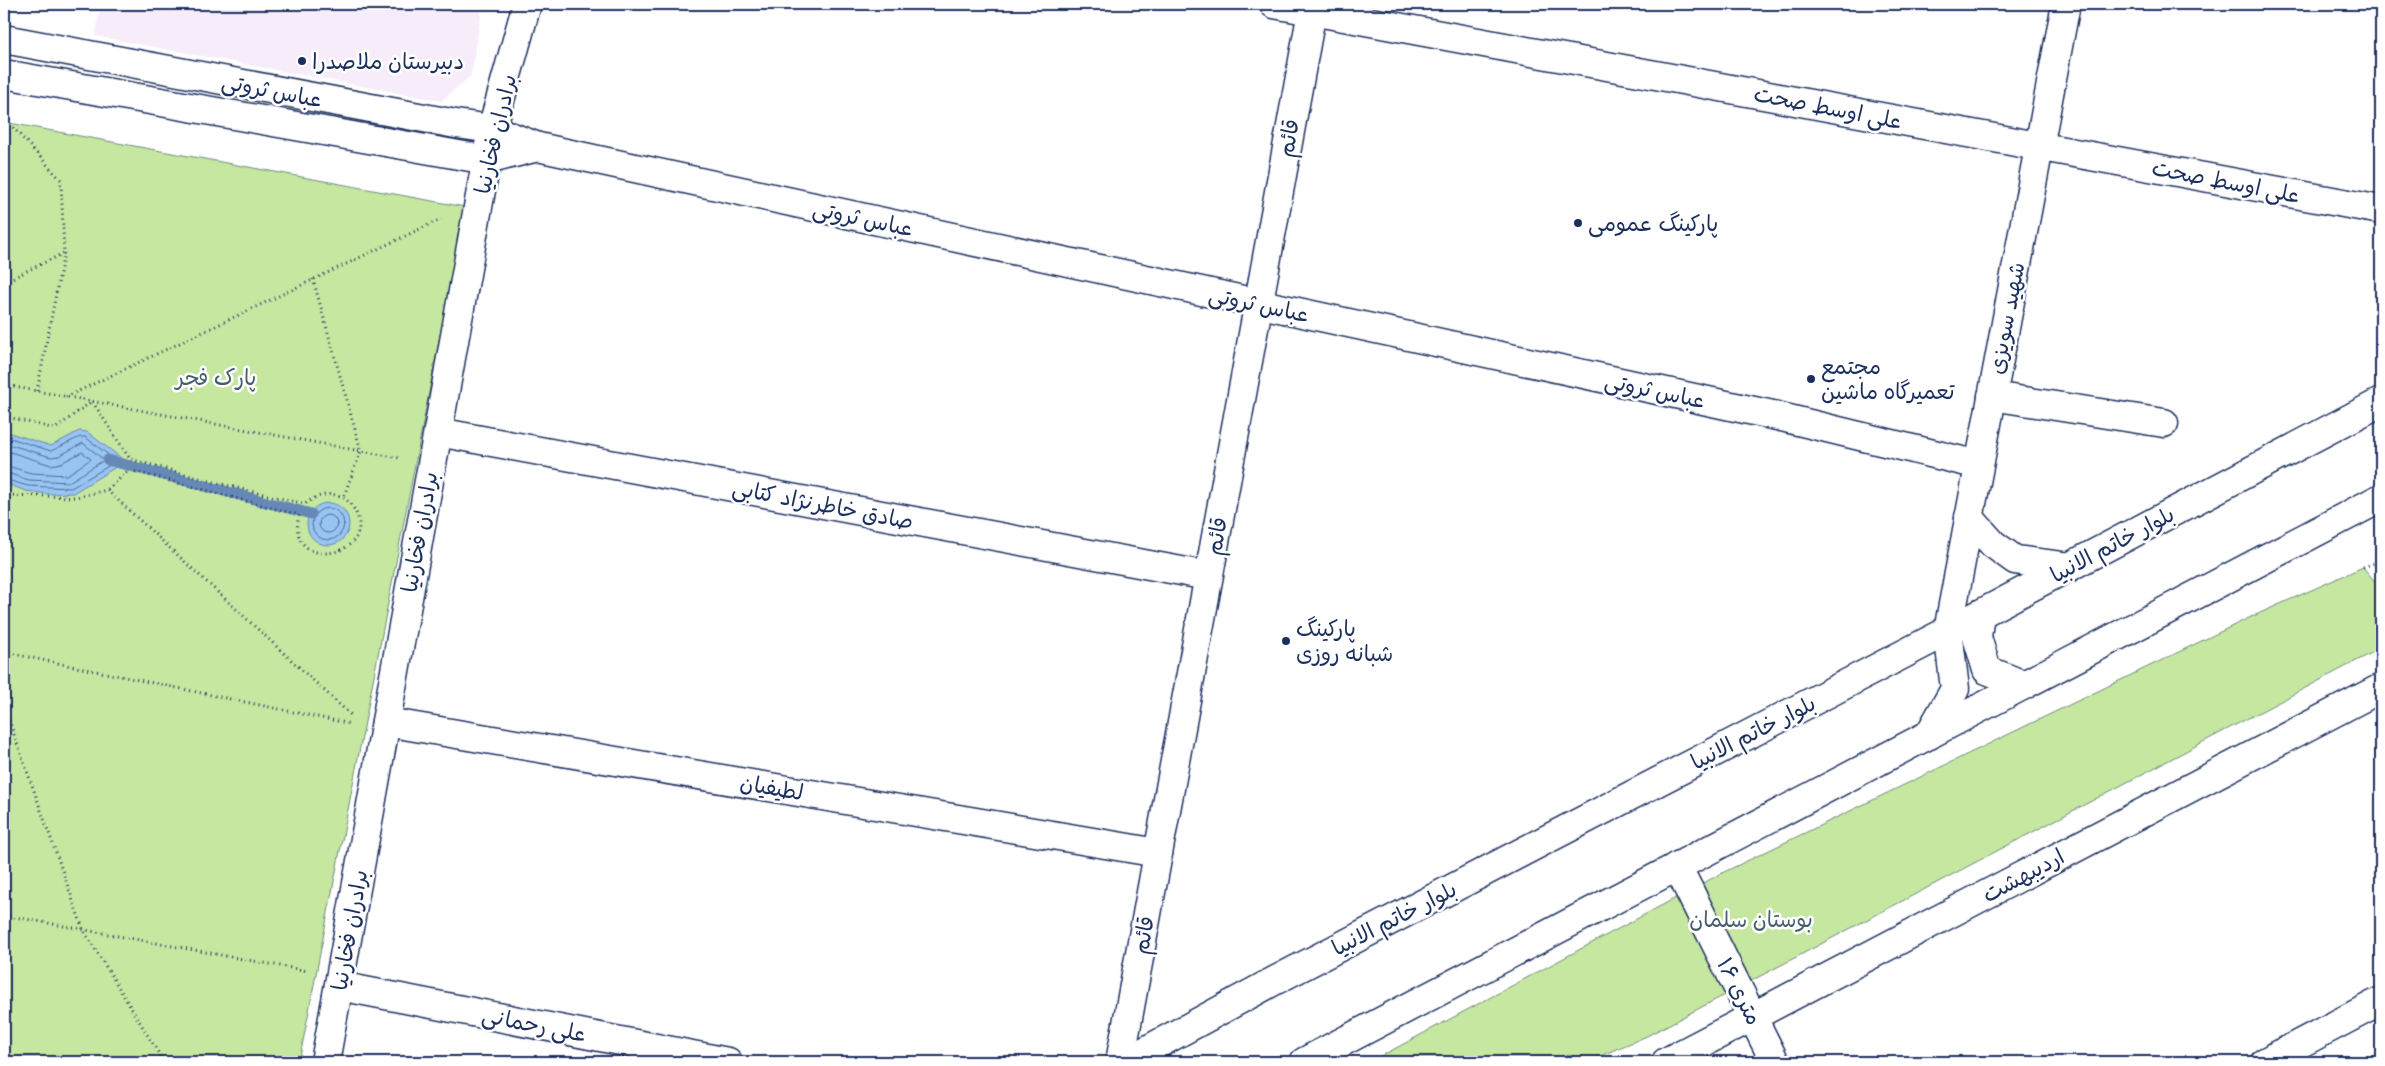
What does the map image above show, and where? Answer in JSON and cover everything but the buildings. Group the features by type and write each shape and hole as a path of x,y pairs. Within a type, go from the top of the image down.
{"street":[{"name":"برادران فخارنیا","path":"325,1062 328,979 375,725 438,432 492,129 527,4"},
{"name":"علی اوسط صحت","path":"1274,4 2381,210"},
{"name":"شهید سویزی","path":"1928,735 1955,689 1948,631 2066,4"},
{"name":"قائم","path":"1120,1062 1312,11"},
{"name":"عباس ثروتی","path":"4,39 456,124 492,129 538,147 1777,416 1979,465"},
{"name":"عباس ثروتی","path":"4,74 487,160 538,147"},
{"path":"1992,396 2164,422"},
{"name":"بلوار خاتم الانبیا","path":"1125,1062 1274,981 1948,631 2381,402"},
{"name":"صادق خاطرنژاد کتابی","path":"438,432 1208,576"},
{"path":"1304,1062 2024,685 2375,506"},
{"path":"1969,517 1993,544 2015,560 2070,567"},
{"path":"1980,614 1977,637 1987,670 2024,685"},
{"name":"اردیبهشت","path":"1666,1062 2381,688"},
{"name":"لطیفیان","path":"375,725 1158,853"},
{"name":"۱۶ متری","path":"1677,866 1775,1062"},
{"name":"علی رحمانی","path":"328,979 728,1062"},
{"path":"2265,1062 2381,1001"}],"path":[{"path":"10,124 61,180 64,252 37,391"},
{"path":"66,397 447,216"},
{"path":"4,282 64,252"},
{"path":"313,279 361,451 343,498"},
{"path":"4,385 407,459"},
{"path":"4,416 55,429 92,402"},
{"path":"4,493 8,495 76,497 107,490 129,470 299,515 297,524 304,543 312,550 322,554 342,551 350,545 356,536 358,527 355,510 343,498 333,494 323,494 304,504 130,459 92,402"},
{"path":"107,490 375,725"},
{"path":"4,521 8,495"},
{"path":"2363,567 2381,560"},
{"path":"4,652 375,725"},
{"path":"4,706 83,930 164,1062"},
{"path":"4,915 328,979"}],"shaded area":[{"name":"دبیرستان ملاصدرا","path":"101,4 483,4 471,76 441,101 95,36"}],"green space":[{"name":"پارک فجر","path":"4,122 465,207 299,1062 4,1062"},
{"name":"بوستان سلمان","path":"2363,567 2381,589 2381,648 1647,1036 1586,1062 1370,1062 1724,872 2251,617"}],"water":[{"path":"4,431 51,446 79,431 87,432 120,457 116,467 73,493 48,494 26,491 4,483"},
{"path":"328,503 343,509 349,524 343,539 328,545 313,539 307,524 313,509"}],"waterway":[{"path":"108,460 311,514"}],"place":[{"name":"دبیرستان ملاصدرا","path":"302,61"},
{"name":"پارکینگ عمومی","path":"1578,223"},
{"name":"مجتمع تعمیرگاه ماشین","path":"1811,379"},
{"name":"پارکینگ شبانه روزی","path":"1286,641"}]}
